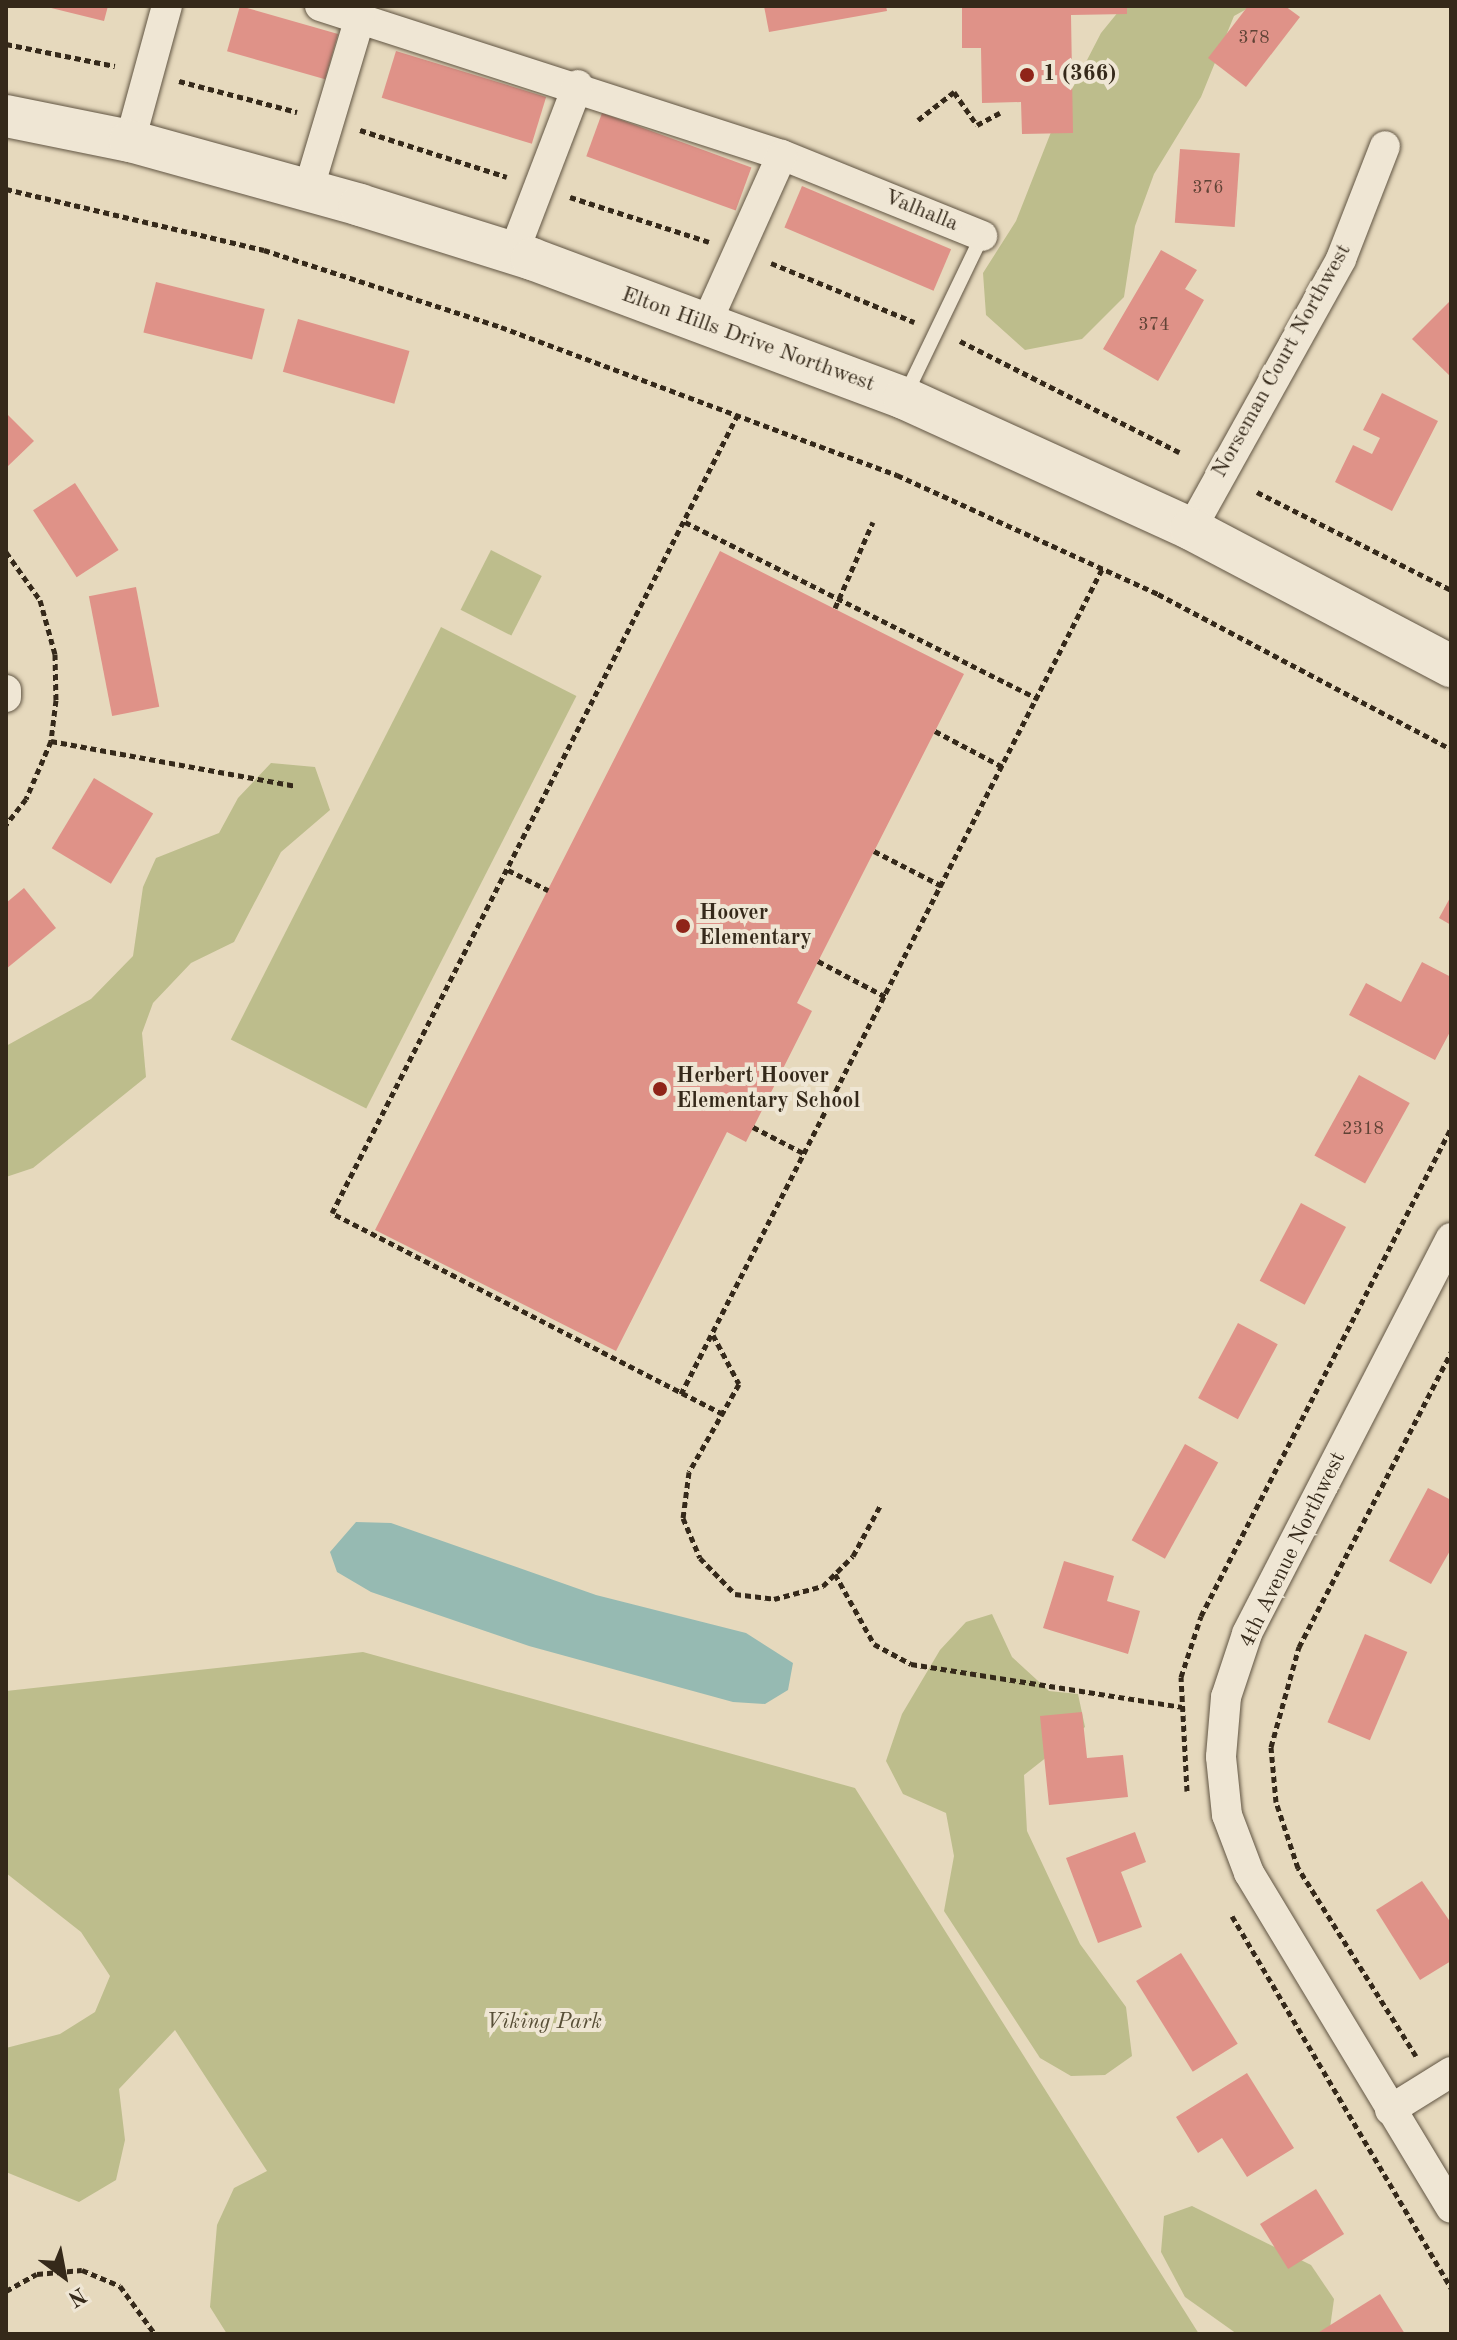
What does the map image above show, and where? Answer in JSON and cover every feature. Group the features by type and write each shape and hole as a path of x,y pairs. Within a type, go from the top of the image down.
{"main road":[{"name":"Elton Hills Drive Northwest","path":"6,116 130,141 308,191 513,254 904,398 1191,529 1451,666"}],"street":[{"path":"130,141 167,6"},
{"name":"Valhalla","path":"320,6 578,85 782,155 982,236"},
{"path":"308,191 360,18"},
{"path":"513,254 578,85"},
{"name":"Norseman Court Northwest","path":"1191,529 1341,259 1385,146"},
{"path":"706,324 782,155"},
{"path":"6,690 6,697"},
{"name":"4th Avenue Northwest","path":"1451,1238 1247,1634 1226,1697 1221,1757 1227,1815 1249,1873 1451,2208"},
{"path":"1390,2110 1442,2078"}],"lane":[{"name":"Valhalla","path":"904,398 982,236"}],"path":[{"path":"6,44 149,74"},
{"path":"918,120 954,92 977,125 1000,113"},
{"path":"6,189 264,250 501,327 897,475 1102,569 1451,749"},
{"path":"963,342 1179,452"},
{"path":"723,1414 332,1213 738,414"},
{"path":"1257,492 1451,590"},
{"path":"685,522 1038,699"},
{"path":"835,608 873,522"},
{"path":"6,552 40,600 55,654 51,741 26,799 6,825"},
{"path":"681,1394 1102,569"},
{"path":"935,731 1003,767"},
{"path":"51,741 295,786"},
{"path":"874,851 942,886"},
{"path":"508,870 548,890"},
{"path":"818,961 886,997"},
{"path":"753,1127 805,1154"},
{"path":"1181,1677 1201,1616 1451,1128"},
{"path":"712,1335 739,1384 689,1472 683,1518 700,1558 735,1594 774,1599 823,1586 853,1556 880,1506"},
{"path":"1442,2078 1298,1868 1276,1802 1271,1747 1299,1647 1451,1352"},
{"path":"835,1574 874,1644 911,1664 1182,1707"},
{"path":"6,2291 37,2274 82,2270 120,2286 155,2334"}],"green space":[{"path":"1123,6 1252,6 1234,16 1201,97 1154,174 1135,226 1124,297 1082,339 1025,350 986,315 983,273 1016,221 1055,122 1101,33"},
{"path":"491,550 542,576 511,636 461,610"},
{"path":"441,627 576,696 366,1109 231,1040"},
{"path":"271,763 315,767 330,810 281,852 234,942 191,963 153,1003 142,1033 146,1077 33,1168 6,1177 6,1046 91,999 133,956 143,887 156,858 219,833 238,798"},
{"path":"992,1614 1012,1657 1049,1691 1078,1694 1085,1727 1024,1775 1027,1831 1080,1944 1126,2007 1132,2056 1105,2075 1071,2076 1040,2058 944,1911 954,1856 946,1813 903,1794 886,1761 902,1714 940,1650 966,1622"},
{"name":"Viking Park","path":"363,1652 855,1788 1199,2334 227,2334 210,2307 217,2225 234,2188 267,2171 175,2030 119,2089 125,2140 116,2180 79,2202 6,2172 6,2048 60,2034 95,2012 110,1976 81,1932 6,1873 6,1691"},
{"path":"1192,2206 1311,2265 1334,2299 1330,2328 1321,2334 1237,2334 1185,2297 1161,2252 1164,2216"}],"water":[{"path":"356,1522 391,1523 596,1595 746,1633 793,1663 788,1690 765,1704 733,1702 529,1646 371,1592 337,1572 330,1552"}],"building":[{"path":"43,6 108,6 104,21"},
{"path":"240,6 338,34 325,79 227,51"},
{"path":"764,6 886,6 887,11 769,32"},
{"name":"1 (366)","path":"962,6 1127,6 1127,14 1071,15 1073,133 1022,134 1021,102 982,103 981,48 962,48"},
{"path":"1248,6 1285,6 1300,17 1246,87 1208,58"},
{"path":"396,51 546,97 532,144 382,98"},
{"path":"602,113 751,167 736,211 586,156"},
{"path":"1180,149 1240,153 1235,227 1175,223"},
{"path":"802,186 951,249 934,291 784,227"},
{"path":"1161,250 1197,270 1185,289 1204,300 1158,381 1103,349"},
{"path":"156,282 265,309 252,360 143,332"},
{"path":"1451,300 1451,377 1412,339"},
{"path":"298,319 410,351 394,404 283,372"},
{"path":"1382,393 1438,421 1392,511 1335,482 1353,445 1372,454 1380,438 1363,430"},
{"path":"6,413 34,441 6,468"},
{"path":"75,483 119,550 77,577 33,510"},
{"name":"Hoover Elementary","path":"720,551 964,674 797,1003 812,1011 746,1142 727,1132 616,1351 375,1230"},
{"path":"136,587 159,707 112,716 89,596"},
{"path":"94,778 153,814 111,884 52,848"},
{"path":"24,888 56,928 6,969 6,903"},
{"path":"1451,896 1451,925 1439,918"},
{"path":"1422,962 1451,977 1451,1030 1435,1060 1349,1015 1366,983 1401,1002"},
{"path":"1359,1075 1410,1103 1365,1184 1314,1155"},
{"path":"1301,1203 1346,1227 1305,1305 1260,1281"},
{"path":"1238,1323 1278,1344 1238,1419 1198,1398"},
{"path":"1185,1444 1218,1462 1165,1559 1132,1540"},
{"path":"1428,1488 1451,1500 1451,1549 1431,1584 1389,1561"},
{"path":"1064,1561 1114,1576 1107,1601 1140,1611 1128,1654 1043,1628"},
{"path":"1365,1634 1407,1652 1370,1740 1327,1722"},
{"path":"1082,1712 1087,1758 1123,1755 1128,1797 1049,1805 1040,1716"},
{"path":"1135,1832 1146,1862 1121,1872 1142,1927 1098,1943 1066,1858"},
{"path":"1422,1881 1451,1923 1451,1961 1420,1980 1376,1910"},
{"path":"1181,1953 1238,2044 1193,2072 1136,1981"},
{"path":"1247,2073 1294,2148 1247,2177 1222,2138 1198,2153 1176,2117"},
{"path":"1316,2189 1344,2234 1288,2269 1260,2224"},
{"path":"1380,2294 1405,2334 1316,2334"}],"place":[{"name":"1 (366)","path":"1027,75"},
{"name":"Hoover Elementary","path":"683,926"},
{"name":"Herbert Hoover Elementary School","path":"660,1089"}]}
